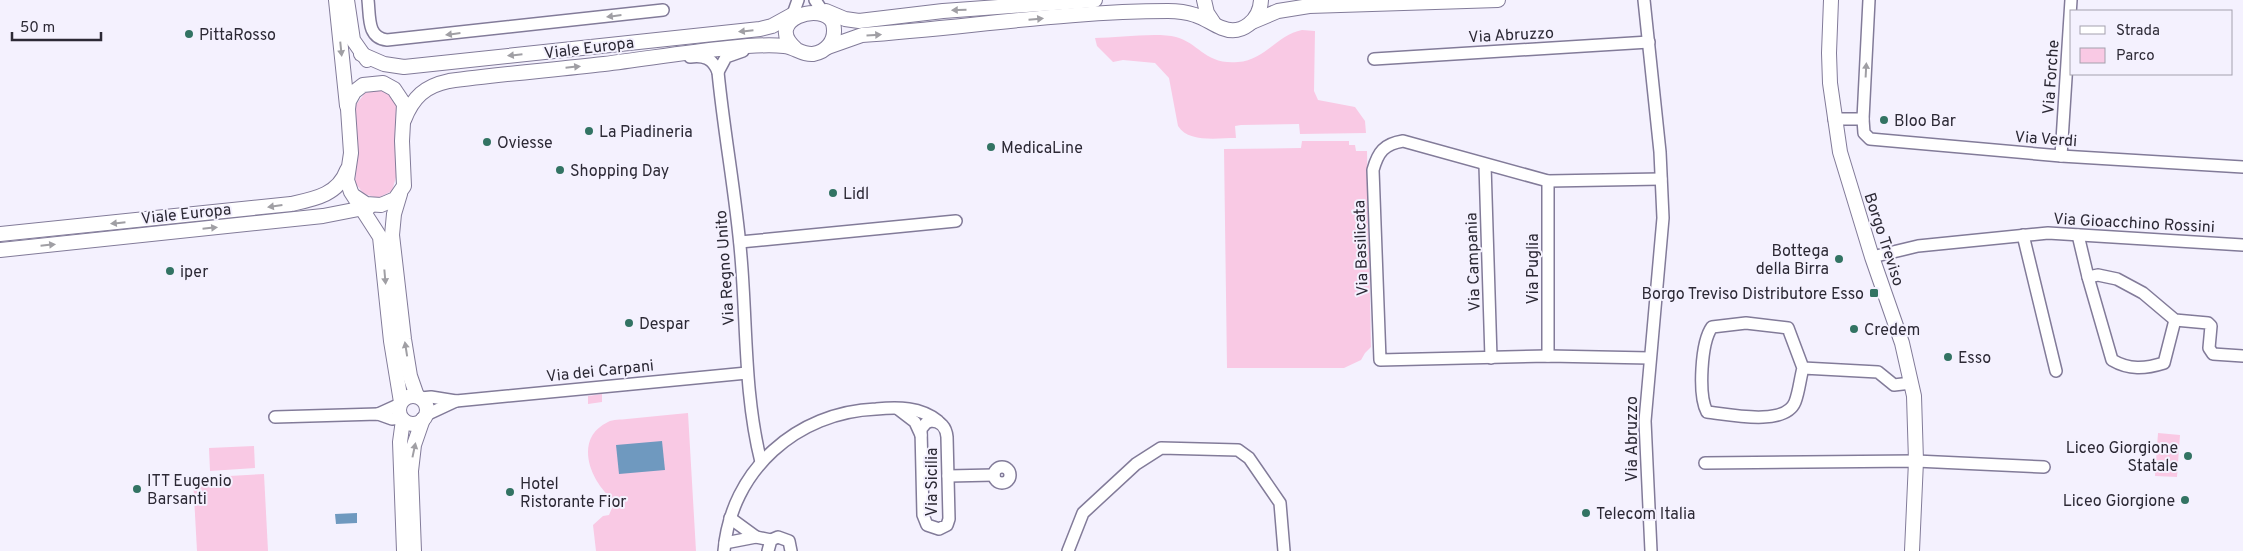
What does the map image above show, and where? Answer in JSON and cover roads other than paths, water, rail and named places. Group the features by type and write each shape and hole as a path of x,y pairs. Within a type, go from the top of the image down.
{"street":[{"path":"336,0 348,111 350,162 348,184 354,196 368,207 383,255 391,341 402,411 400,442 404,551"},
{"path":"348,0 352,37 361,54 381,82 403,100 402,141 405,180 394,214 392,235 410,376 418,397 426,404 425,417 414,446 411,471 414,551"},
{"path":"368,0 373,34 378,39 387,40 663,10"},
{"path":"796,49 786,32 798,0"},
{"name":"Viale Europa","path":"361,54 384,64 404,67 760,29 772,26 806,6 820,6 838,17 856,21 943,11 1095,0"},
{"path":"1204,0 1207,13 1216,25"},
{"path":"1250,24 1258,14 1261,0"},
{"name":"Viale Europa","path":"404,120 414,99 424,90 435,84 465,78 605,64 736,47 785,46 811,54 821,52 828,47 862,35 1091,14 1172,11 1196,15 1216,25 1233,30 1278,11 1309,6 1498,0"},
{"name":"Via Abruzzo","path":"1644,0 1650,42 1663,218 1661,259 1645,421 1651,551"},
{"name":"Borgo Treviso","path":"1822,0 1829,26"},
{"name":"Borgo Treviso","path":"1830,0 1829,63 1834,119 1846,173 1872,257 1902,343 1912,383 1915,408 1916,461 1912,551"},
{"path":"1829,26 1836,0"},
{"path":"1834,119 1863,119 1869,0"},
{"name":"Via Forche","path":"2061,156 2070,0"},
{"path":"820,6 831,17 834,27 833,38 828,47"},
{"name":"Via Abruzzo","path":"1374,58 1650,42"},
{"path":"718,72 722,62 732,54 770,46"},
{"path":"605,64 701,56 711,61 718,72"},
{"name":"Viale Europa","path":"348,111 349,101 354,92 363,85 381,82 404,67"},
{"name":"Via Regno Unito","path":"718,72 740,242 747,373 756,444 761,462"},
{"name":"Via Verdi","path":"1863,119 1864,133 1875,141 2061,156 2243,167"},
{"name":"Via Basilicata","path":"1485,166 1415,143 1392,143 1385,147 1377,156 1374,170 1380,360 1491,358"},
{"name":"Viale Europa","path":"0,234 296,203 324,195 336,188 342,181 350,162"},
{"path":"1485,166 1548,181 1661,179"},
{"name":"Via Campania","path":"1485,166 1491,358"},
{"name":"Via Puglia","path":"1548,181 1548,356"},
{"name":"Viale Europa","path":"0,250 324,216 391,202 400,193"},
{"path":"324,216 360,216 376,229"},
{"path":"740,242 956,221"},
{"name":"Via Gioacchino Rossini","path":"1872,257 1918,246 2048,233 2243,245"},
{"path":"2078,234 2088,277 2112,360 2124,367 2150,368 2164,363 2175,320"},
{"path":"2023,235 2056,371"},
{"path":"2088,277 2098,275 2118,279 2143,293 2175,320 2208,323 2211,326 2209,348 2213,354 2243,356"},
{"path":"1746,323 1788,328 1803,368 1795,403 1787,412 1757,418 1706,412 1703,405 1702,369 1705,335 1712,327 1746,323"},
{"path":"1491,358 1548,356 1650,358"},
{"path":"1803,368 1878,372 1894,385 1912,383"},
{"name":"Via dei Carpani","path":"418,397 456,401 747,373"},
{"path":"402,411 408,396 418,397"},
{"name":"Via dei Carpani","path":"425,417 456,401"},
{"name":"Via Sicilia","path":"896,409 915,422 921,436"},
{"path":"756,537 725,547 730,518 740,494 761,462 788,438 804,427 827,418 858,410 919,410 938,421"},
{"path":"275,417 378,414 402,411"},
{"path":"402,411 414,424 425,417"},
{"name":"Via Sicilia","path":"931,420 938,421 944,426 947,433 948,522 942,528 932,528 926,523 923,515 921,436 924,424 931,420"},
{"path":"1068,551 1083,513 1136,464 1162,448 1238,450 1249,458 1280,503 1284,551"},
{"path":"1705,463 1916,461 2044,468"},
{"path":"948,476 994,475"},
{"path":"730,518 769,546 778,537 786,538 791,544 791,551"}],"water":[{"path":"662,441 665,470 619,474 616,445"},
{"path":"357,513 357,523 336,524 335,514"}],"place":[{"name":"PittaRosso","path":"189,34"},
{"name":"Bloo Bar","path":"1884,120"},
{"name":"La Piadineria","path":"589,131"},
{"name":"Oviesse","path":"487,142"},
{"name":"MedicaLine","path":"991,147"},
{"name":"Shopping Day","path":"560,170"},
{"name":"Lidl","path":"833,193"},
{"name":"Bottega della Birra","path":"1839,259"},
{"name":"iper","path":"170,271"},
{"name":"Borgo Treviso Distributore Esso","path":"1874,293"},
{"name":"Despar","path":"629,323"},
{"name":"Credem","path":"1854,329"},
{"name":"Esso","path":"1948,357"},
{"name":"Liceo Giorgione Statale","path":"2188,456"},
{"name":"ITT Eugenio Barsanti","path":"137,489"},
{"name":"Hotel Ristorante Fior","path":"510,492"},
{"name":"Liceo Giorgione","path":"2185,500"},
{"name":"Telecom Italia","path":"1586,513"}]}
